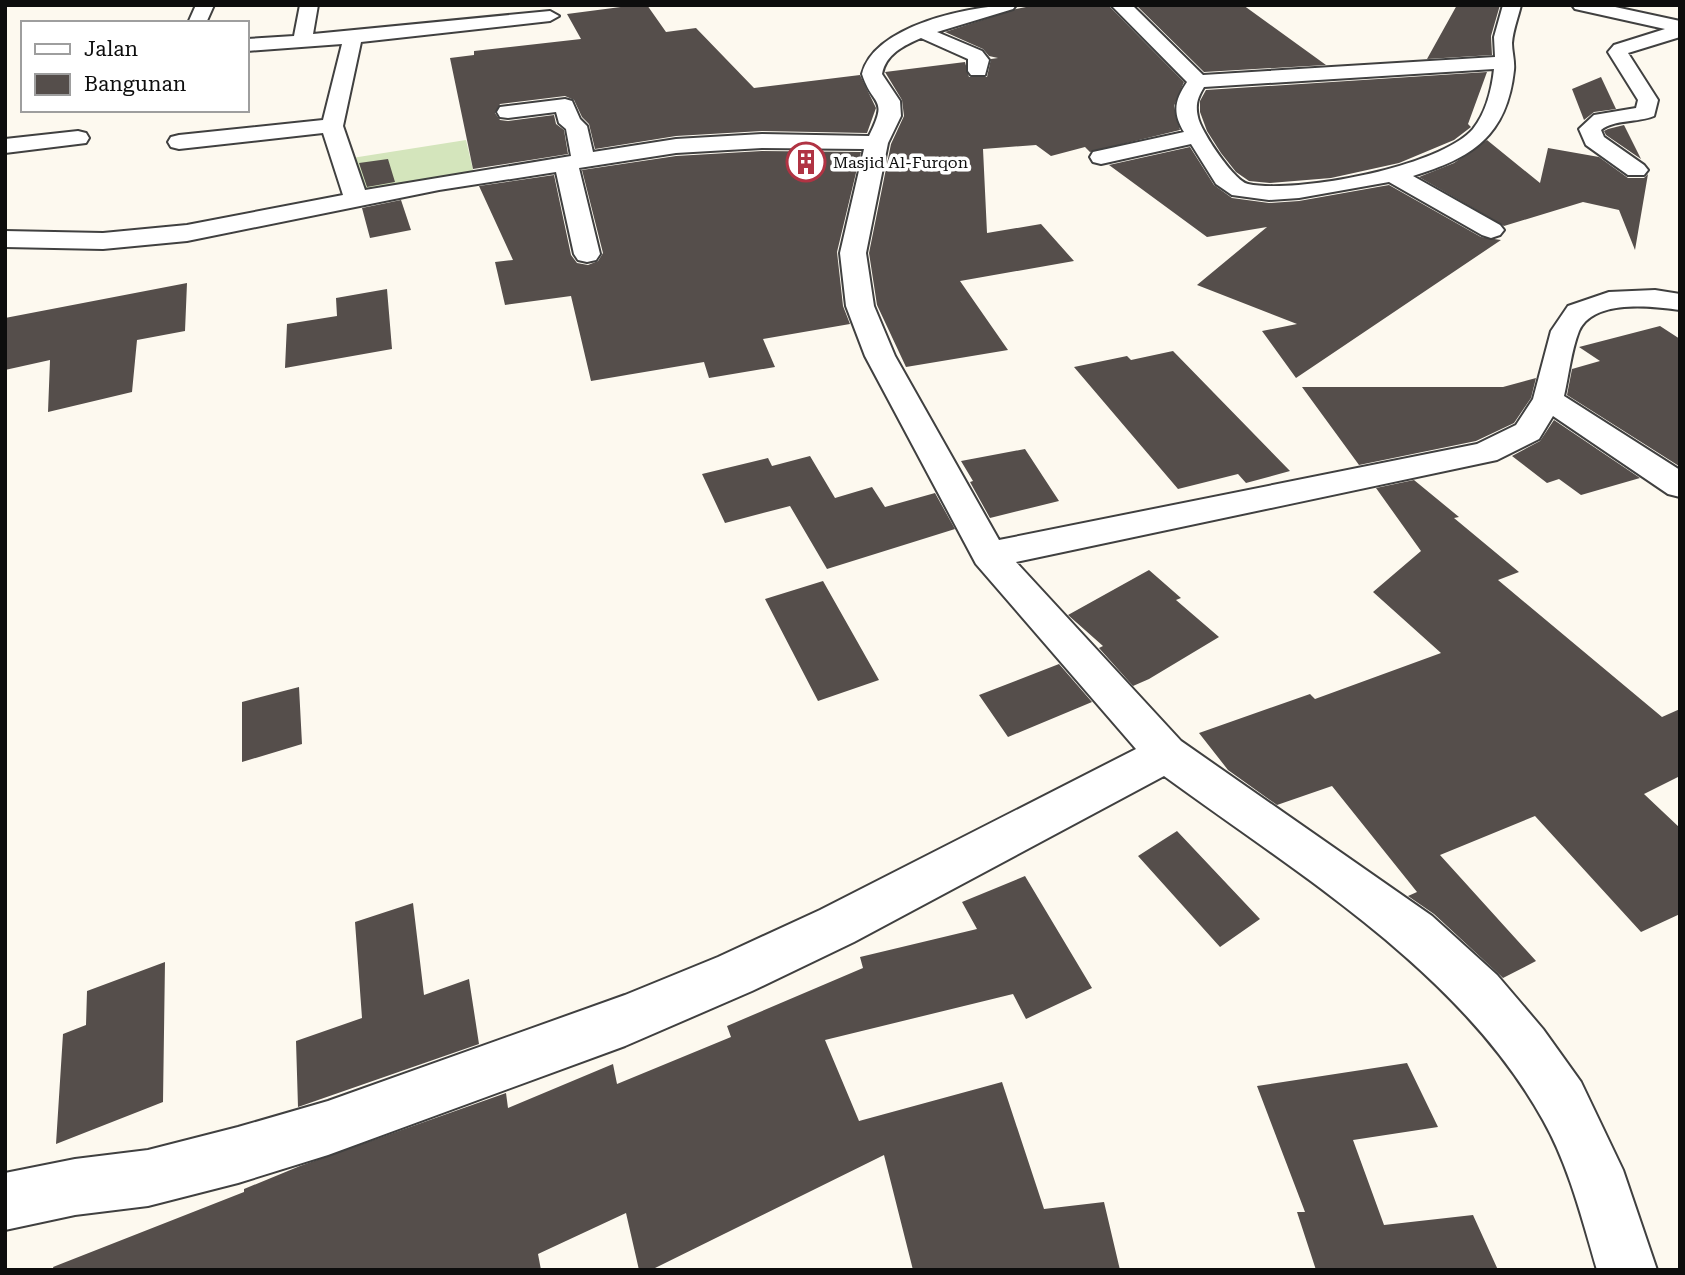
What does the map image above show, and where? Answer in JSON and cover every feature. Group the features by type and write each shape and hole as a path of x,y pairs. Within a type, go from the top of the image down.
{"street":[{"path":"198,21 205,5"},
{"path":"303,40 309,5"},
{"path":"1007,5 946,22 922,32 889,47 874,62 872,73 890,101 890,116 877,144 853,254 860,306 880,356 989,555 1166,754 1415,932 1479,993 1525,1047 1562,1101 1595,1170 1628,1270"},
{"path":"1120,5 1138,19 1198,81"},
{"path":"1505,62 1198,81 1190,90 1185,107 1195,136 1213,158 1224,179 1231,186 1245,191 1309,189 1393,175 1448,158 1479,135 1498,103 1505,62 1503,44 1512,5"},
{"path":"1581,5 1680,29"},
{"path":"248,45 354,37 422,23 550,16"},
{"path":"1636,170 1594,140 1590,129 1595,122 1605,118 1637,115 1646,110 1648,100 1618,52 1620,48 1647,43 1680,29"},
{"path":"922,32 975,55 979,60 978,71"},
{"path":"354,37 332,126 356,198"},
{"path":"508,112 565,106 570,123 576,126 574,162 587,254"},
{"path":"179,142 332,126"},
{"path":"1101,157 1195,136"},
{"path":"5,146 78,138"},
{"path":"5,239 103,241 187,233 489,174 676,146 724,142 877,144"},
{"path":"1393,175 1491,230"},
{"path":"989,555 1486,453 1528,432 1548,399 1564,331 1578,312 1609,300 1655,298 1680,302"},
{"path":"1548,399 1680,486"},
{"path":"5,1202 75,1187 148,1178 238,1155 328,1128 625,1020 735,974 837,926 1166,754"}],"green space":[{"path":"466,140 474,174 366,194 352,158"}],"building":[{"path":"647,5 666,32 696,28 754,88 860,75 876,108 867,133 762,131 676,136 595,149 589,124 582,117 574,100 565,96 500,104 495,113 500,120 508,121 554,115 556,124 564,130 568,154 473,169 450,58 474,55 474,51 581,39 567,14"},
{"path":"1036,5 1108,5 1184,82 1174,106 1180,130 1090,152 1085,147 1051,156 1036,145 983,149 987,233 1041,224 1074,261 960,281 1008,350 906,367 877,305 869,253 891,144 904,116 902,100 885,72 965,62 969,77 987,77 991,59 998,58 989,56 983,49 945,32"},
{"path":"1136,5 1243,5 1326,65 1204,72"},
{"path":"1457,5 1500,5 1491,36 1492,55 1427,59"},
{"path":"1487,72 1468,124 1471,127 1454,140 1399,163 1331,178 1270,183 1249,181 1236,172 1221,153 1207,131 1200,112 1200,101 1206,90"},
{"path":"1601,77 1616,109 1594,112 1584,120 1572,89"},
{"path":"1624,125 1641,159 1604,131"},
{"path":"1487,140 1540,183 1548,148 1599,157 1628,178 1644,178 1648,174 1635,250 1619,210 1583,202 1504,226 1419,177 1454,163"},
{"path":"1190,147 1214,185 1232,198 1269,203 1299,201 1389,185 1481,237 1501,240 1296,378 1262,331 1297,324 1197,285 1267,227 1207,237 1109,165"},
{"path":"762,151 861,152 837,252 843,306 850,324 763,339 775,367 709,378 704,362 591,381 571,296 505,305 495,262 513,260 479,186 554,175 571,255 577,263 588,265 598,261 603,253 582,170 676,156"},
{"path":"388,159 395,182 367,187 359,163"},
{"path":"401,200 411,230 370,238 362,208"},
{"path":"187,283 185,331 137,340 132,392 48,412 50,360 5,370 5,318"},
{"path":"387,289 392,349 285,368 287,324 337,316 336,298"},
{"path":"1660,326 1680,339 1679,466 1567,395 1572,369 1600,361 1579,347"},
{"path":"1173,351 1290,471 1246,483 1238,474 1178,489 1074,367 1127,356 1131,360"},
{"path":"1536,378 1531,398 1514,423 1476,441 1359,465 1302,387 1503,387"},
{"path":"1554,420 1640,478 1581,495 1559,479 1547,483 1512,456 1540,441"},
{"path":"1025,449 1059,501 990,518 961,461"},
{"path":"810,456 835,498 872,487 885,507 935,493 955,529 827,569 790,506 725,523 702,474 768,458 772,466"},
{"path":"1414,480 1459,517 1454,518 1519,572 1498,580 1662,717 1680,709 1680,776 1644,794 1680,828 1680,914 1641,932 1535,816 1440,855 1536,961 1503,978 1434,914 1408,896 1417,892 1332,786 1277,805 1228,770 1199,733 1310,694 1315,699 1441,653 1373,592 1421,551 1376,488"},
{"path":"1149,570 1181,598 1176,600 1219,637 1133,686 1099,648 1103,646 1068,615"},
{"path":"823,581 879,680 818,701 765,599"},
{"path":"1059,664 1092,702 1008,737 979,695"},
{"path":"299,687 302,744 242,762 242,702"},
{"path":"1177,831 1260,919 1220,947 1138,856"},
{"path":"1025,876 1092,988 1026,1019 1013,994 825,1040 859,1121 1002,1082 1044,1209 1104,1202 1120,1270 913,1270 884,1155 651,1270 639,1270 626,1213 538,1254 541,1270 54,1270 53,1267 244,1192 244,1189 300,1166 506,1093 508,1108 613,1064 617,1084 731,1037 727,1026 863,968 860,957 977,929 962,902"},
{"path":"413,903 424,995 469,979 479,1044 298,1107 296,1041 362,1018 355,922"},
{"path":"165,962 163,1102 56,1144 63,1034 86,1025 87,991"},
{"path":"1407,1063 1438,1127 1353,1140 1384,1225 1473,1215 1498,1270 1316,1270 1297,1212 1305,1212 1257,1086"}],"place":[{"name":"Masjid Al-Furqon","path":"806,162"}]}
